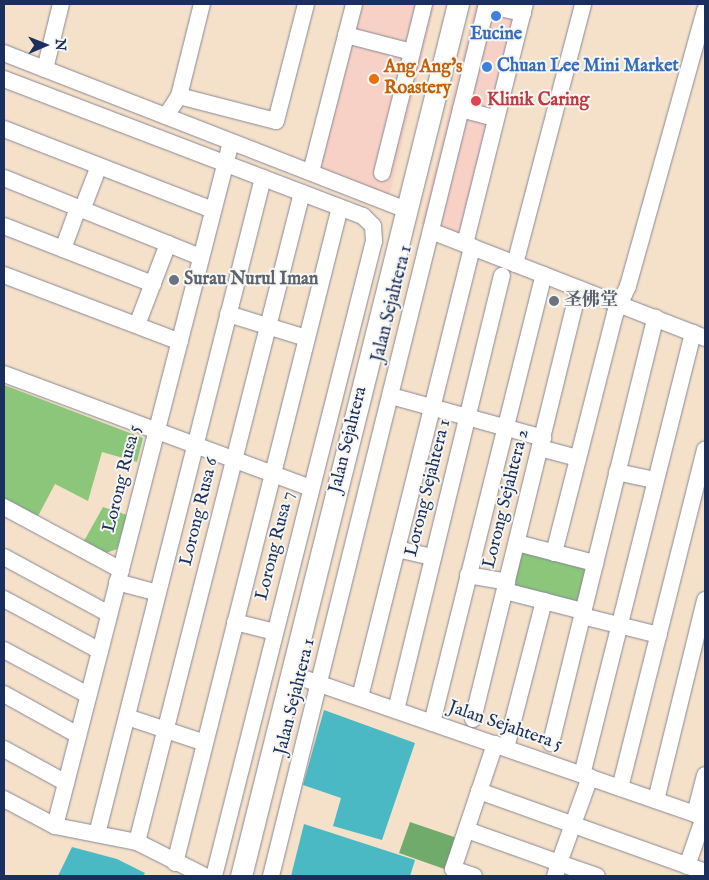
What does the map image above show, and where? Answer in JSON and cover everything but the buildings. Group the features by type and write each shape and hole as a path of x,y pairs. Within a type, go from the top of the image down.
{"main road":[{"name":"Jalan Sejahtera","path":"241,876 458,4"}],"street":[{"path":"45,69 61,4"},
{"path":"166,116 179,96 202,4"},
{"path":"179,96 276,121 306,4"},
{"path":"311,172 354,4"},
{"path":"382,173 424,4"},
{"path":"360,697 397,549 468,245 495,118 524,8 487,4 431,231"},
{"path":"515,264 583,4"},
{"path":"554,553 619,304 628,286 705,10"},
{"path":"346,35 412,52"},
{"path":"4,53 406,210"},
{"path":"4,79 340,207 175,863"},
{"path":"461,109 495,118"},
{"path":"4,129 213,210"},
{"name":"Lorong Rusa 5","path":"54,826 231,142"},
{"path":"63,249 99,166"},
{"path":"4,178 201,257"},
{"path":"97,834 263,178"},
{"name":"Lorong Rusa 6","path":"137,842 302,193"},
{"name":"Lorong Rusa 7","path":"214,876 374,241 373,226 363,216 340,207"},
{"path":"4,226 153,284"},
{"name":"Jalan Sejahtera 1","path":"270,876 321,684 431,231 701,334"},
{"path":"137,326 168,244"},
{"path":"4,275 180,342"},
{"path":"432,723 544,275"},
{"name":"Lorong Sejahtera 1","path":"396,710 502,276"},
{"name":"Lorong Sejahtera 2","path":"473,719 579,289"},
{"path":"228,314 306,338"},
{"path":"551,743 655,318"},
{"path":"557,870 573,825 586,776 618,625 654,480 701,334"},
{"path":"4,374 155,433 311,488"},
{"path":"391,396 506,427 578,458"},
{"path":"620,788 659,635 699,502 705,449"},
{"path":"617,472 654,480"},
{"path":"4,507 119,576 158,593"},
{"path":"517,543 595,563"},
{"path":"397,549 433,557"},
{"path":"4,557 109,614"},
{"path":"468,575 506,586 544,601 618,625 659,635"},
{"path":"4,599 100,651"},
{"path":"656,800 699,655 705,600"},
{"path":"474,876 453,869 479,791 500,746 544,601"},
{"path":"236,622 275,632"},
{"path":"4,650 88,695"},
{"name":"Jalan Sejahtera 5","path":"291,674 701,816"},
{"path":"4,694 78,735"},
{"path":"127,717 205,743"},
{"path":"4,750 66,783"},
{"path":"687,866 701,816 705,775"},
{"path":"479,791 705,872"},
{"path":"4,799 54,826 137,842 175,863 205,876"},
{"path":"467,830 557,870 597,876"}],"shaded area":[{"path":"350,4 435,4 389,198 310,167"},
{"path":"475,4 529,4 469,237 421,224"}],"green space":[{"path":"4,385 143,438 137,462 102,452 88,501 55,484 38,516 4,499"},
{"path":"103,507 127,515 117,549 106,553 84,541"},
{"path":"523,547 587,564 577,605 512,589"},
{"path":"410,822 460,839 450,871 399,853"}],"water":[{"path":"324,710 415,743 382,840 333,826 341,798 303,785"},
{"path":"304,824 415,860 410,876 291,876"},
{"path":"72,847 117,859 145,873 143,876 58,876"}],"place":[{"name":"Eucine","path":"496,16"},
{"name":"Chuan Lee Mini Market","path":"487,67"},
{"name":"Ang Ang's Roastery","path":"374,79"},
{"name":"Klinik Caring","path":"476,101"},
{"name":"Surau Nurul Iman","path":"174,280"},
{"name":"圣佛堂","path":"554,301"}]}
